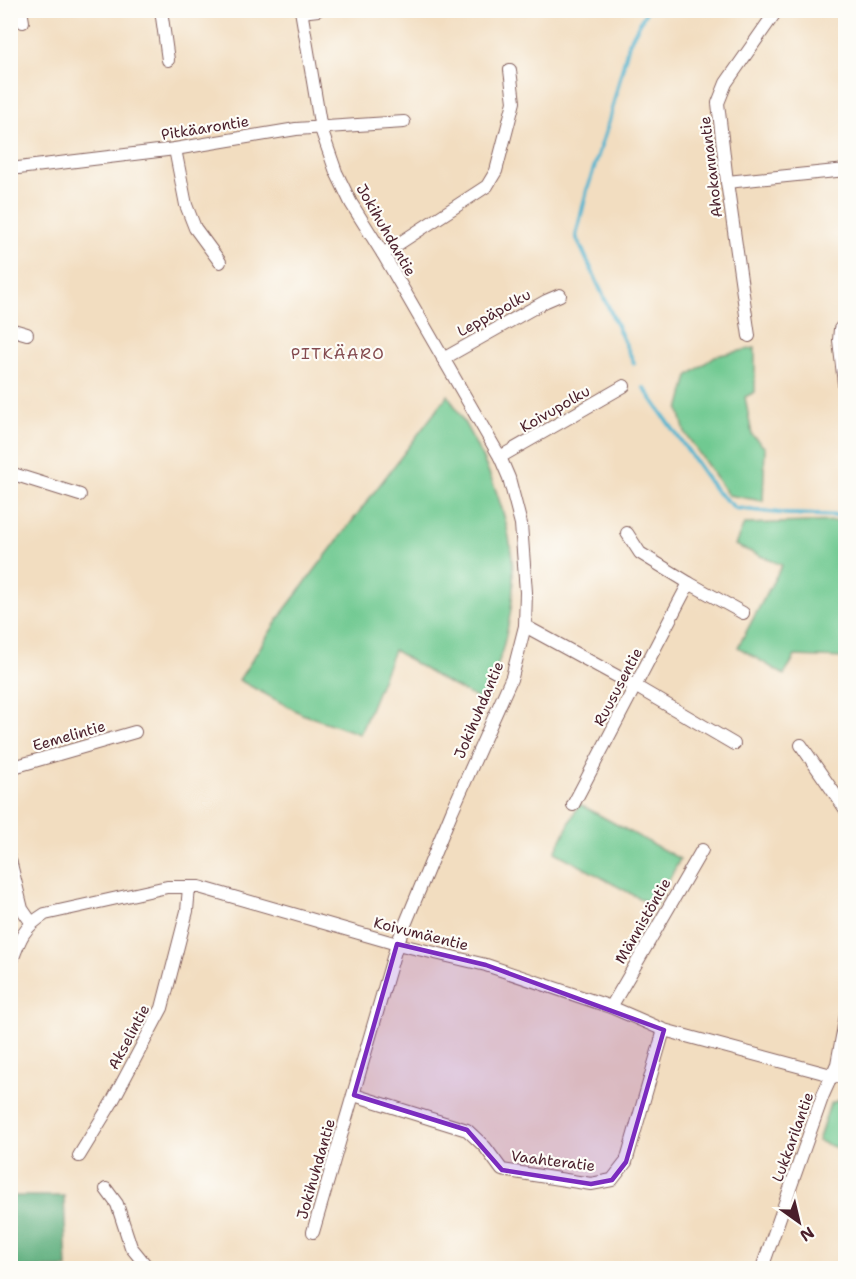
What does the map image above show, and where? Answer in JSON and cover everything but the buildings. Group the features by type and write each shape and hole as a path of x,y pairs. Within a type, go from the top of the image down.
{"street":[{"path":"160,10 168,60"},
{"path":"301,11 318,10"},
{"name":"Ahokannantie","path":"749,336 726,182 718,103 726,83 777,10"},
{"name":"Jokihuhdantie","path":"301,11 321,129 336,172 351,203 500,457 509,478 521,524 526,592 525,626 512,677 396,944 313,1232"},
{"path":"383,254 487,186 496,171 514,102 510,70"},
{"name":"Pitkäarontie","path":"10,169 175,149 296,129 404,122"},
{"path":"175,149 190,217 195,228 220,262"},
{"path":"726,182 846,170"},
{"name":"Leppäpolku","path":"443,359 560,295"},
{"path":"846,322 840,329 839,340 846,401"},
{"path":"10,329 27,334"},
{"name":"Koivupolku","path":"500,457 624,386"},
{"path":"10,473 80,495"},
{"path":"627,533 640,553 743,614"},
{"name":"Ruususentie","path":"573,805 689,583"},
{"path":"525,626 635,686 734,744"},
{"name":"Eemelintie","path":"10,768 135,732"},
{"path":"801,745 846,810"},
{"name":"Männistöntie","path":"611,1007 702,850"},
{"path":"10,860 22,909 31,922 20,940 10,966"},
{"name":"Koivumäentie","path":"31,922 52,911 167,887 189,887 217,892 396,944 486,965 611,1007 664,1030 839,1078"},
{"name":"Akselintie","path":"78,1156 112,1102 162,1008 187,911 189,887"},
{"name":"Lukkarilantie","path":"763,1268 824,1095 839,1078 837,1064 846,1015"},
{"name":"Vaahteratie","path":"354,1095 466,1130 485,1147 502,1170 591,1184 612,1180 626,1162 664,1030"},
{"path":"106,1189 117,1204 131,1247 148,1269"}],"highlighted area":[{"path":"397,944 486,965 664,1030 626,1162 612,1180 591,1184 502,1170 467,1130 354,1095"}],"green space":[{"path":"755,348 755,392 745,397 752,435 765,448 763,501 728,495 685,433 679,410 688,376 715,356"},
{"path":"448,395 487,467 497,493 511,546 512,601 508,627 486,703 440,679 394,650 360,734 302,714 239,680 283,612"},
{"path":"846,522 845,658 795,656 784,675 738,647 782,565 735,545 744,524"},
{"path":"579,804 680,859 655,907 555,852"},
{"path":"845,1097 845,1151 818,1141 830,1104"},
{"path":"11,1196 64,1196 67,1268 11,1268"}],"waterway":[{"path":"634,363 576,236 629,43 647,10"},
{"path":"644,388 716,491 735,508 788,514 846,516"}],"district":[{"name":"PITKÄARO","path":"338,353"}]}
